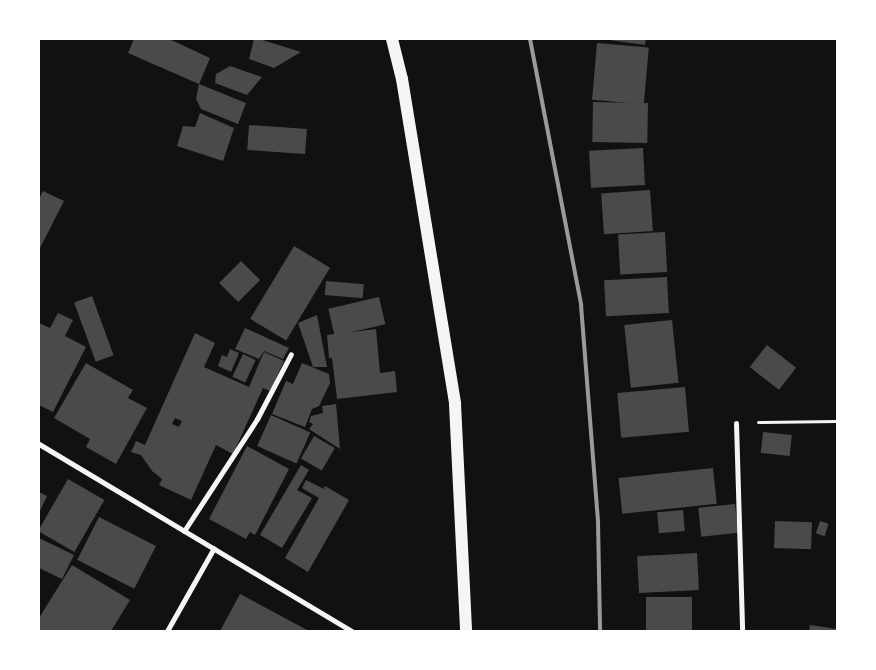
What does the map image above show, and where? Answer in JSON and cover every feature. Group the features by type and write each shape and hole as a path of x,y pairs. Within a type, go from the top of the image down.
{"main road":[{"path":"392,39 402,79 455,404 466,631"}],"street":[{"path":"184,531 256,418 291,354"},
{"path":"736,423 742,631"},
{"path":"39,444 351,631"},
{"path":"167,631 214,548"}],"path":[{"path":"736,423 837,421"}],"building":[{"path":"134,39 169,39 210,58 199,84 128,53"},
{"path":"254,39 301,52 274,68 249,59"},
{"path":"602,39 646,39 645,45"},
{"path":"597,43 649,48 644,104 592,100"},
{"path":"230,66 262,77 247,95 215,83 216,74"},
{"path":"199,84 246,103 238,124 201,109 196,99"},
{"path":"593,102 648,103 647,143 592,142"},
{"path":"200,113 234,128 223,161 177,146 183,126 195,127"},
{"path":"249,125 307,129 305,154 247,150"},
{"path":"643,148 645,185 591,188 589,151"},
{"path":"650,190 653,231 604,234 601,193"},
{"path":"43,191 64,201 39,250 39,199"},
{"path":"665,232 667,272 620,274 618,234"},
{"path":"294,246 330,268 286,340 250,319"},
{"path":"241,261 260,280 238,302 219,283"},
{"path":"667,277 669,313 606,316 604,280"},
{"path":"326,281 364,284 363,298 325,295"},
{"path":"92,296 114,355 96,362 74,302"},
{"path":"379,297 385,324 335,336 328,309"},
{"path":"58,313 73,320 65,336 86,347 53,412 39,405 39,323 50,328"},
{"path":"317,315 327,367 313,367 298,323"},
{"path":"672,320 679,383 631,388 624,325"},
{"path":"245,328 289,348 283,359 264,351 259,359 235,349"},
{"path":"376,329 380,373 395,371 397,392 337,399 332,358 329,358 327,335"},
{"path":"195,333 215,343 204,367 249,387 264,352 284,361 270,391 263,388 233,454 216,445 191,500 159,485 162,479 152,471 141,455 131,452 136,441 145,445","holes":["175,418 182,421 179,427 172,424"]},
{"path":"767,345 796,368 779,390 750,367"},
{"path":"230,349 239,353 231,372 218,366 222,355 227,357"},
{"path":"243,354 256,360 245,383 232,377"},
{"path":"86,363 133,390 128,398 147,408 116,464 86,447 90,439 54,418"},
{"path":"302,363 329,374 330,383 319,406 312,409 305,427 272,414 286,381 293,384"},
{"path":"685,387 689,432 621,438 617,393"},
{"path":"336,404 340,449 309,429 313,424 309,422 311,416 323,413 322,406"},
{"path":"271,415 310,432 296,464 257,446"},
{"path":"763,432 792,435 790,456 761,453"},
{"path":"314,436 335,448 322,471 301,459"},
{"path":"247,446 289,469 255,535 250,532 246,539 209,519"},
{"path":"301,465 309,470 297,490 312,498 282,548 260,535"},
{"path":"713,468 717,504 622,514 619,478"},
{"path":"68,479 104,500 74,552 39,532"},
{"path":"306,480 324,489 325,486 349,500 308,572 285,558 319,498 302,488"},
{"path":"39,492 47,496 39,513"},
{"path":"735,504 738,533 701,537 698,508"},
{"path":"683,510 685,531 659,533 657,512"},
{"path":"99,517 156,546 134,589 77,560"},
{"path":"775,521 812,522 811,549 774,548"},
{"path":"820,521 829,524 825,536 816,533"},
{"path":"39,538 74,555 62,579 39,568"},
{"path":"697,553 699,590 639,593 637,556"},
{"path":"72,565 130,600 111,631 39,631 39,618"},
{"path":"240,594 309,631 220,631"},
{"path":"646,597 692,597 692,631 646,631"},
{"path":"810,625 837,629 837,631 809,631"}],"railway":[{"path":"530,39 581,305 598,522 600,631"}]}
